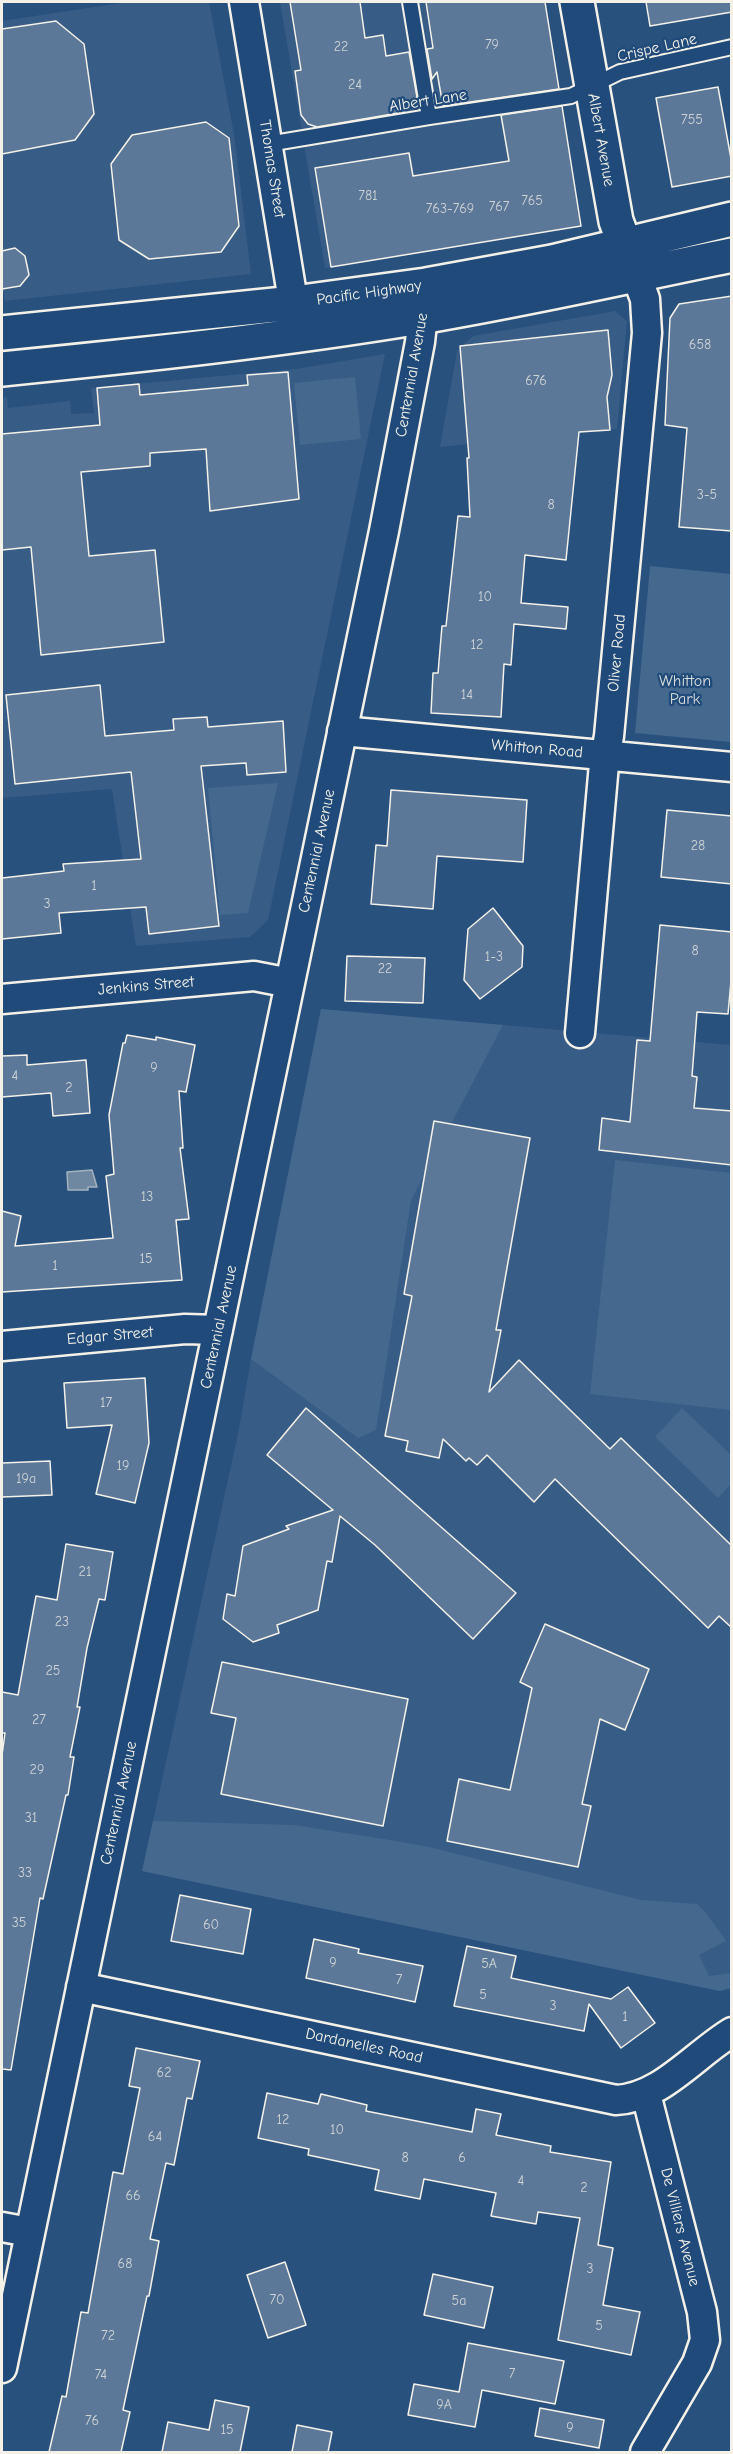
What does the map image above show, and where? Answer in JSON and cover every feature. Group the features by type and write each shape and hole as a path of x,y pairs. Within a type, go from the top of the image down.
{"main road":[{"name":"Albert Avenue","path":"577,2 615,221 636,274"},
{"name":"Pacific Highway","path":"2,333 294,303 426,285 552,262 732,219"},
{"name":"Pacific Highway","path":"2,369 113,359 299,336 423,317 732,255"}],"street":[{"name":"Thomas Street","path":"244,2 299,336"},
{"name":"Oliver Road","path":"580,1033 647,333 645,299 636,274"},
{"name":"Centennial Avenue","path":"2,2368 342,731 420,342 426,285"},
{"name":"Whitton Road","path":"342,731 732,767"},
{"name":"Jenkins Street","path":"2,999 254,976 290,983"},
{"name":"Edgar Street","path":"2,1346 184,1329 218,1330"},
{"name":"Dardanelles Road","path":"81,1987 616,2100 646,2094"},
{"path":"646,2094 657,2088 712,2044 732,2032"},
{"name":"De Villiers Avenue","path":"645,2452 697,2363 705,2340 702,2312 646,2094"},
{"path":"2,2227 29,2232"}],"lane":[{"path":"410,2 429,117"},
{"name":"Crispe Lane","path":"592,87 620,72 732,47"},
{"name":"Albert Lane","path":"268,144 571,96 592,87"}],"shaded area":[{"path":"127,2 209,2 234,134 251,274 5,301 2,286 2,21"},
{"path":"280,2 426,2 443,108 559,89 581,226 325,268"},
{"path":"615,311 627,321 617,429 440,447 457,351 473,336"},
{"path":"385,354 268,920 250,937 136,946 112,789 2,798 2,398 7,397 8,408 70,401 71,414 94,413 91,388 296,369"},
{"path":"321,1009 731,1045 731,1988 720,1991 142,1871 238,1434"},
{"path":"92,1170 97,1187 88,1187 88,1190 68,1190 67,1172"}],"green space":[{"path":"355,377 361,439 300,445 294,383"},
{"name":"Whitton Park","path":"650,566 731,574 731,742 635,733"},
{"path":"278,783 248,913 220,915 208,788"},
{"path":"321,1009 503,1025 411,1200 376,1430 358,1438 251,1359"},
{"path":"615,1160 731,1173 731,1410 590,1394"},
{"path":"682,1408 731,1455 731,1484 718,1498 655,1437"},
{"path":"153,1821 294,1825 429,1847 641,1900 697,1904 726,1941 699,1955 709,1976 731,1973 731,1988 720,1991 142,1871"}],"building":[{"path":"290,2 360,2 365,38 383,35 386,56 409,52 417,97 404,112 317,127 308,124 301,115 295,71 301,70"},
{"path":"426,2 545,2 559,89 443,106 437,72 432,79 427,49 433,48"},
{"path":"646,2 732,2 732,12 650,26"},
{"path":"56,21 84,44 94,114 75,140 2,154 2,29"},
{"path":"718,87 732,164 732,176 672,187 656,98"},
{"path":"562,106 581,226 331,267 315,168 409,153 413,176 509,161 501,115"},
{"path":"206,122 229,138 239,226 221,252 149,259 119,240 111,164 132,135"},
{"path":"15,248 25,256 29,275 20,286 2,289 2,251"},
{"path":"732,296 732,531 679,527 687,428 665,425 670,318 679,304"},
{"path":"608,330 612,375 607,397 610,430 579,432 566,560 525,555 521,603 568,607 566,629 514,624 511,665 504,664 501,717 431,713 433,673 438,673 442,626 446,626 458,516 470,517 467,458 469,458 460,346"},
{"path":"288,372 299,499 210,511 206,449 150,453 150,466 81,472 89,556 155,550 164,642 41,655 31,547 2,550 2,434 100,425 97,388 139,384 140,395 248,385 247,375"},
{"path":"100,685 105,736 174,730 173,719 207,717 208,727 283,721 286,772 247,775 246,763 201,766 219,926 149,934 146,907 59,913 61,933 2,939 2,878 64,871 63,864 141,859 131,772 15,784 6,695"},
{"path":"391,790 527,800 523,862 437,856 433,909 371,904 376,845 387,846"},
{"path":"667,810 732,816 732,884 661,877"},
{"path":"493,908 523,946 522,967 480,999 464,980 468,929"},
{"path":"660,925 732,932 732,970 728,1014 697,1012 692,1076 697,1077 694,1108 732,1111 732,1165 599,1150 602,1118 630,1122 637,1040 650,1041"},
{"path":"347,956 425,958 423,1003 345,1001"},
{"path":"127,1035 156,1040 156,1037 195,1045 186,1092 179,1091 183,1148 180,1148 189,1219 176,1220 182,1280 2,1292 2,1211 21,1216 15,1246 113,1238 106,1176 114,1174 109,1115 123,1043"},
{"path":"27,1055 27,1065 86,1060 90,1113 53,1116 51,1093 2,1097 2,1056"},
{"path":"434,1121 530,1138 496,1330 501,1330 489,1392 519,1360 610,1449 621,1438 732,1546 732,1628 719,1616 708,1628 555,1479 534,1502 487,1455 477,1465 469,1458 466,1461 443,1439 439,1458 406,1451 408,1441 385,1436 412,1296 404,1294"},
{"path":"145,1378 149,1443 135,1503 96,1494 112,1425 67,1428 64,1383"},
{"path":"306,1408 516,1593 473,1639 375,1545 340,1516 332,1562 327,1561 318,1610 277,1625 279,1633 253,1642 223,1619 227,1594 235,1596 243,1546 289,1529 286,1526 333,1510 267,1455"},
{"path":"50,1461 52,1495 2,1497 2,1463"},
{"path":"66,1544 113,1552 105,1600 99,1599 87,1648 77,1707 80,1707 70,1757 74,1757 68,1795 66,1795 43,1899 40,1898 11,2070 2,2069 2,1755 5,1733 2,1733 2,1692 18,1695 36,1596 57,1600"},
{"path":"545,1624 649,1669 625,1730 600,1719 582,1804 591,1806 578,1867 447,1841 459,1779 510,1790 532,1688 520,1682"},
{"path":"222,1662 408,1699 383,1826 221,1794 236,1718 211,1713"},
{"path":"180,1895 251,1909 243,1954 171,1941"},
{"path":"314,1939 359,1949 358,1953 423,1966 415,2002 306,1978"},
{"path":"467,1946 516,1956 511,1978 611,1999 628,1987 655,2023 621,2048 589,2004 584,2031 454,2006"},
{"path":"136,2048 200,2061 192,2099 187,2098 174,2165 166,2163 150,2239 159,2241 123,2410 130,2412 121,2452 49,2452 62,2396 66,2397 81,2312 88,2313 113,2172 123,2174 140,2088 129,2086"},
{"path":"267,2093 318,2104 321,2094 367,2105 366,2111 472,2132 476,2109 501,2114 496,2135 551,2146 550,2152 611,2162 598,2245 613,2248 603,2305 640,2312 631,2355 558,2340 580,2218 538,2212 536,2224 491,2216 496,2193 424,2179 420,2199 375,2190 379,2170 308,2155 309,2149 258,2138"},
{"path":"285,2262 306,2325 268,2338 247,2275"},
{"path":"433,2274 493,2287 484,2328 424,2315"},
{"path":"468,2343 564,2361 555,2404 482,2390 475,2427 408,2415 414,2384 459,2392"},
{"path":"215,2400 249,2407 240,2452 162,2452 168,2422 209,2430"},
{"path":"540,2408 604,2420 599,2448 535,2436"},
{"path":"297,2425 332,2432 328,2452 292,2452"}]}
